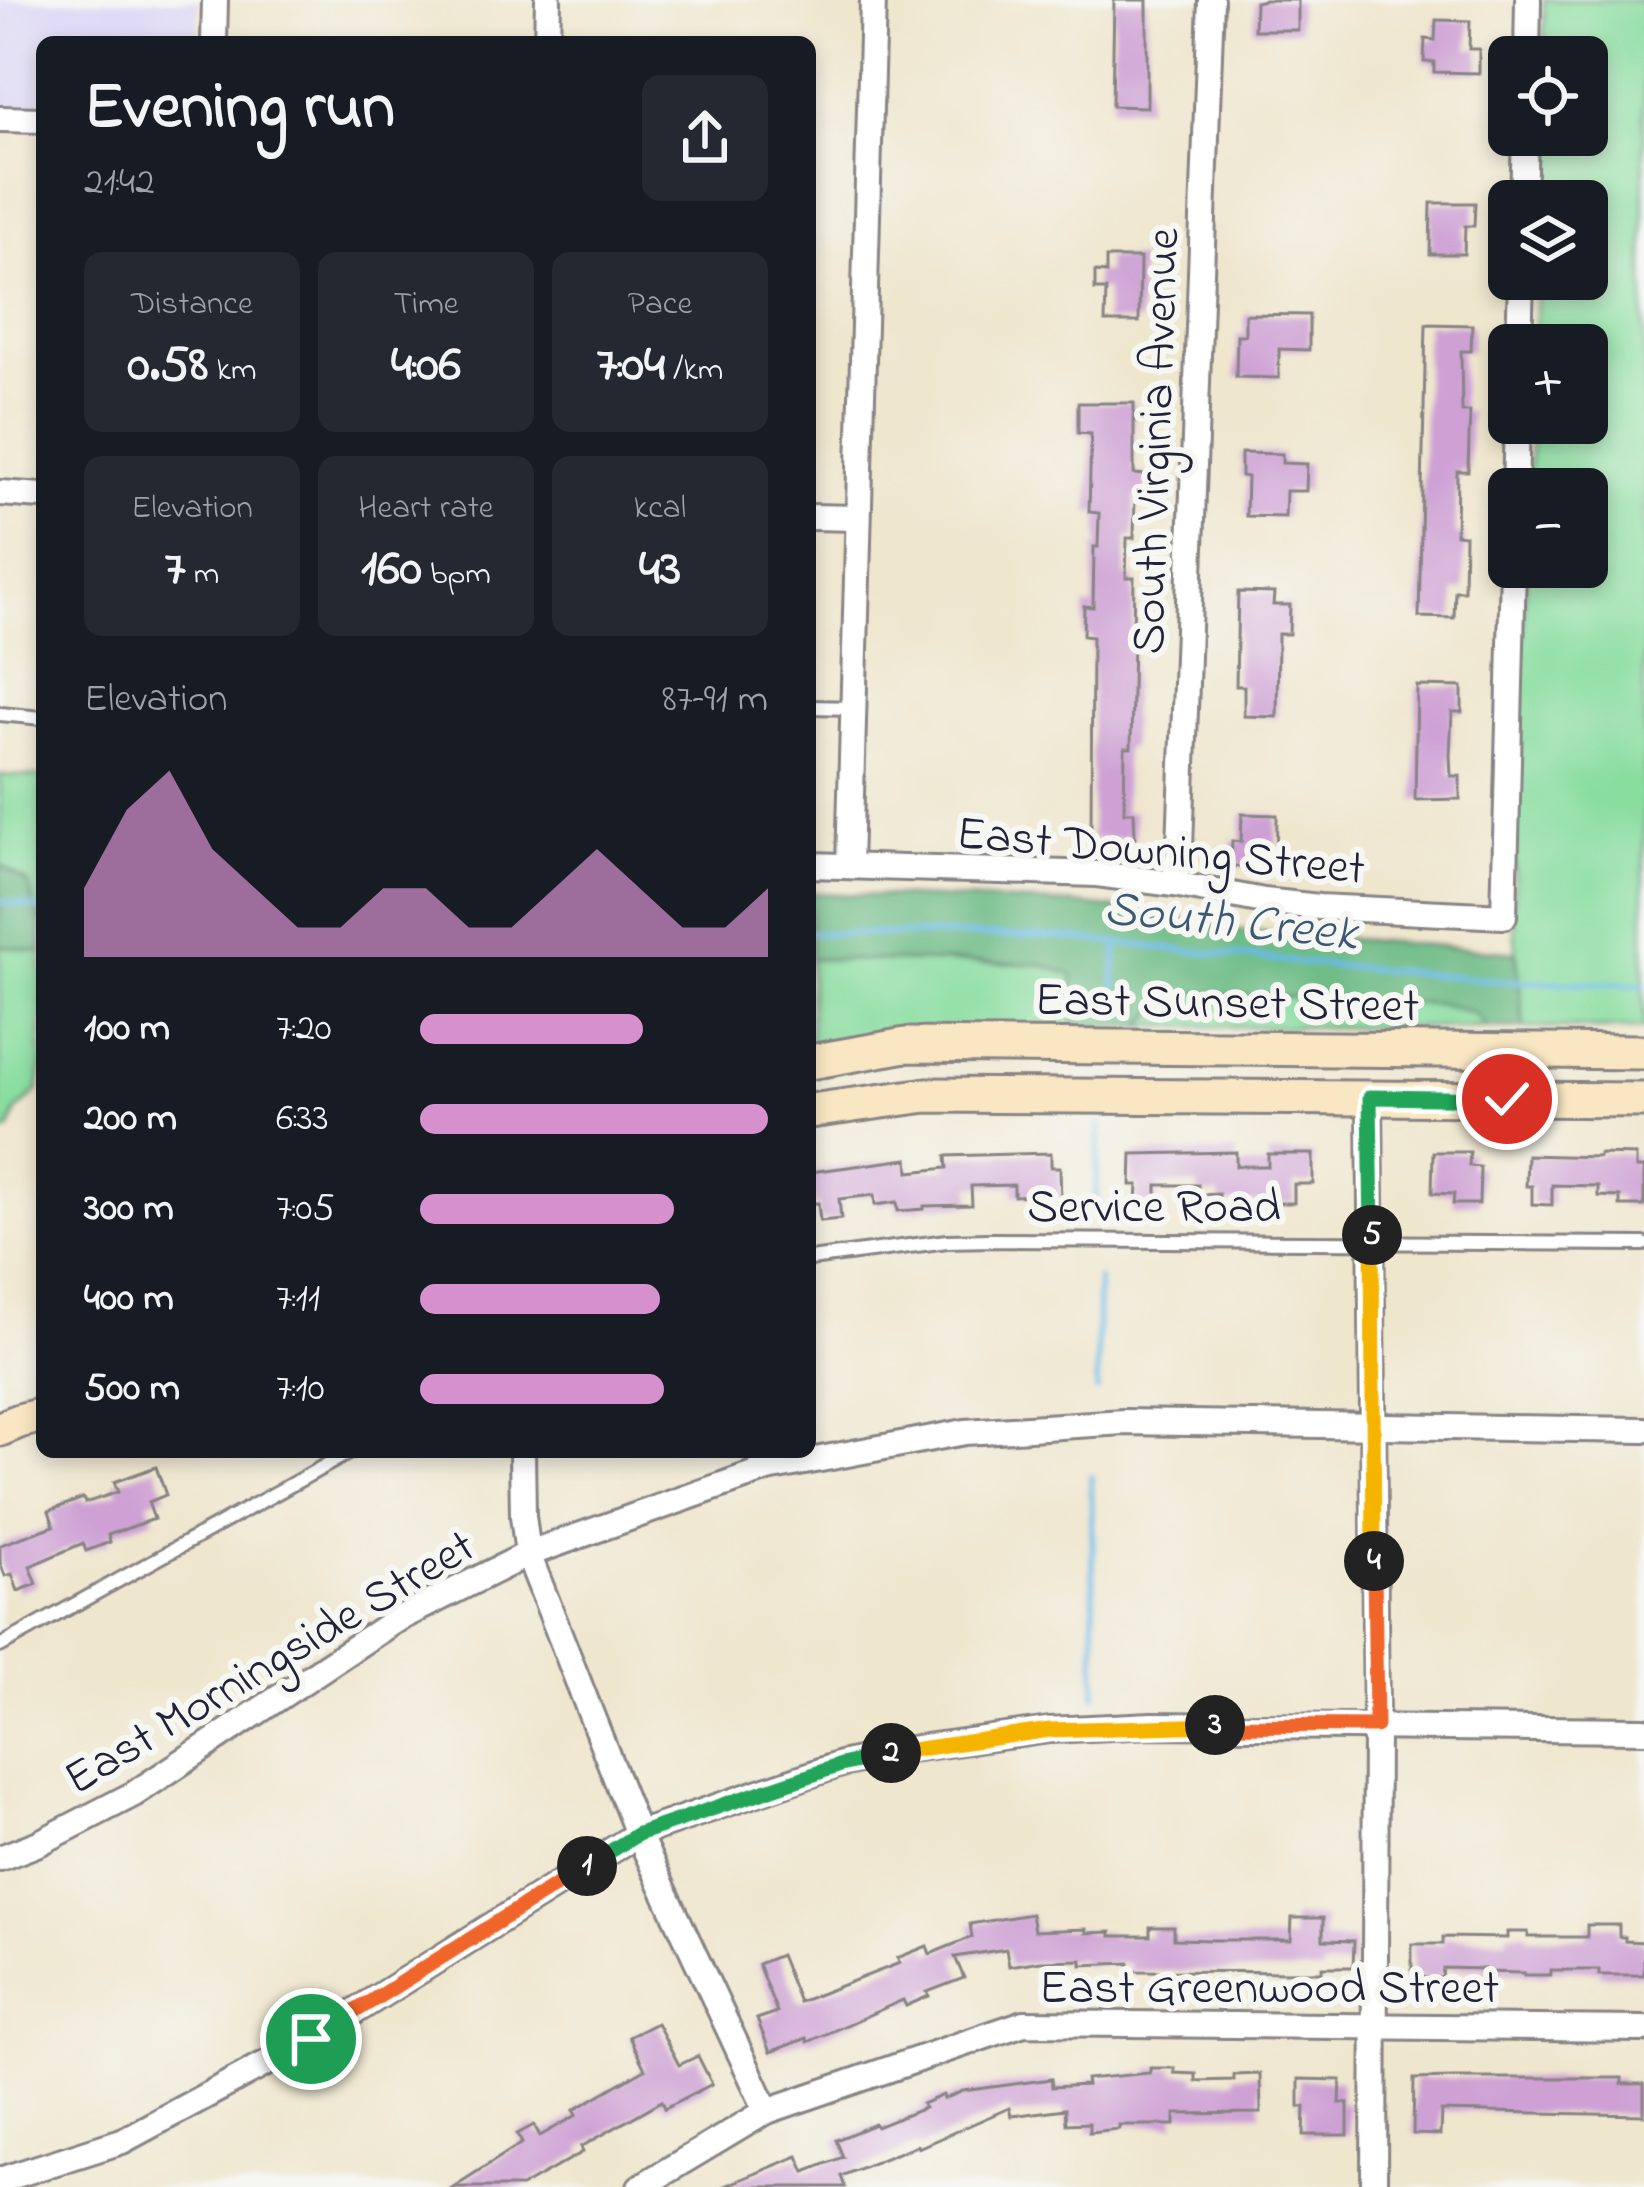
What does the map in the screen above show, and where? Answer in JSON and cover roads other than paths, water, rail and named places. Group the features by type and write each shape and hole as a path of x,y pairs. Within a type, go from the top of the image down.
{"main road":[{"name":"East Sunset Street","path":"816,1061 906,1046 1644,1052"},
{"name":"East Sunset Street","path":"816,1110 927,1095 1644,1100"}],"street":[{"path":"214,36 215,0"},
{"path":"547,36 548,0"},
{"path":"849,866 873,0"},
{"name":"South Virginia Avenue","path":"1174,884 1180,847 1211,0"},
{"path":"1527,36 1528,0"},
{"path":"0,119 36,120"},
{"path":"0,493 36,496"},
{"path":"816,517 858,518"},
{"name":"East Downing Street","path":"816,865 1096,874 1319,907 1504,916 1513,588"},
{"path":"1370,1097 1376,1726 1374,2187"},
{"name":"East Morningside Street","path":"0,1858 134,1794 394,1621 528,1554 767,1469 965,1432 1124,1422 1644,1430"},
{"path":"522,1458 528,1554 638,1834 767,2111"},
{"path":"0,2180 122,2141 269,2062 638,1834 841,1765 969,1739 1152,1725 1644,1730"},
{"name":"East Greenwood Street","path":"640,2187 767,2111 1024,2023 1644,2029"}],"lane":[{"path":"816,707 853,708"},
{"path":"0,714 36,717"},
{"name":"Service Road","path":"816,1258 991,1240 1644,1244"},
{"path":"0,1646 339,1458"}],"waterway":[{"name":"South Creek","path":"0,901 36,908"},
{"name":"South Creek","path":"816,933 1059,937 1493,980 1644,985"},
{"path":"1113,1013 1117,943"},
{"path":"1095,1209 1100,1124"},
{"path":"1097,1390 1098,1279"},
{"path":"1091,1477 1096,1695"}]}
